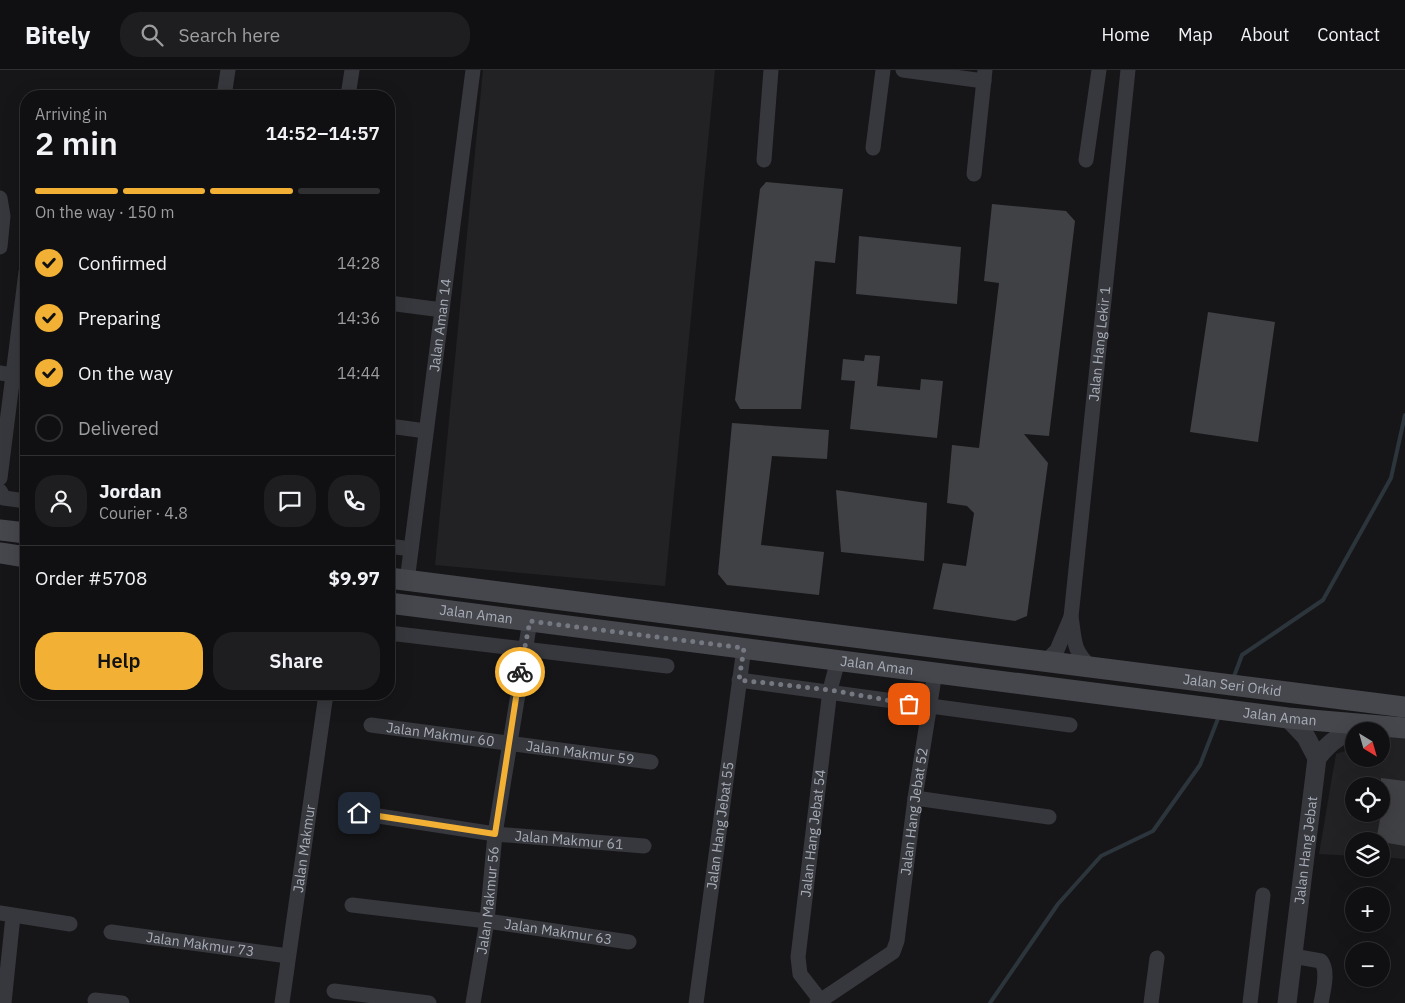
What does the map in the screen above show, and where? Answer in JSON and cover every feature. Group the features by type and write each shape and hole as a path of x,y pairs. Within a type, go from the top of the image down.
{"main road":[{"path":"0,530 20,532"},
{"path":"0,553 20,556"},
{"name":"Jalan Aman","path":"398,580 1053,661"},
{"name":"Jalan Aman","path":"395,604 1190,706 1345,724"},
{"name":"Jalan Seri Orkid","path":"1053,661 1405,707"},
{"path":"1390,727 1405,728"}],"street":[{"path":"225,90 228,70"},
{"path":"349,90 352,70"},
{"name":"Jalan Aman 14","path":"398,580 411,548 473,70"},
{"path":"764,160 772,70"},
{"path":"873,148 883,70"},
{"path":"903,70 984,75 974,174"},
{"path":"1086,160 1099,70"},
{"name":"Jalan Hang Lekir 1","path":"1090,666 1081,658 1075,646 1071,617 1128,70"},
{"path":"0,198 4,216 0,247"},
{"path":"395,304 442,310"},
{"path":"0,478 20,320"},
{"path":"395,427 426,431"},
{"path":"2,494 20,499"},
{"path":"395,547 411,548"},
{"name":"Jalan Hang Lekir 1","path":"1053,661 1071,617"},
{"name":"Jalan Makmur 56","path":"474,1003 487,921 495,834 524,648 530,621"},
{"path":"395,634 667,666"},
{"name":"Jalan Hang Jebat 55","path":"696,1003 744,648"},
{"name":"Jalan Hang Jebat 54","path":"819,1002 800,974 798,957 830,690 838,660"},
{"name":"Jalan Hang Jebat 52","path":"819,1002 893,952 897,941 915,798 935,672"},
{"path":"739,680 830,690 929,707 1070,724"},
{"name":"Jalan Makmur","path":"282,1003 325,700"},
{"path":"1288,718 1306,737 1317,758 1337,737 1345,732"},
{"name":"Jalan Makmur 60","path":"371,725 510,744"},
{"name":"Jalan Makmur 59","path":"510,744 651,762"},
{"name":"Jalan Hang Jebat","path":"1287,1003 1317,758"},
{"path":"915,798 1049,817"},
{"name":"Jalan Makmur 61","path":"359,813 495,834 644,846"},
{"path":"1250,1003 1263,895"},
{"name":"Jalan Makmur 63","path":"352,905 487,921 629,942"},
{"path":"4,1003 6,915 70,924"},
{"name":"Jalan Makmur 73","path":"111,932 288,956"},
{"path":"1293,956 1321,961 1323,964 1325,971 1321,1003"},
{"path":"1151,1003 1156,958"},
{"path":"334,991 429,1003"},
{"path":"95,1000 122,1003"}],"shaded area":[{"path":"483,70 715,70 665,586 435,565"},
{"path":"1390,737 1405,738 1405,859 1390,858 1390,832 1345,832 1345,855 1319,854 1336,754 1345,751 1345,768 1390,768"}],"building":[{"path":"766,182 843,189 835,263 815,261 801,409 740,409 735,400 760,189"},
{"path":"992,204 1066,211 1075,221 1049,436 1024,434 1048,463 1027,616 1015,621 933,609 943,563 966,566 974,513 967,506 947,503 952,445 979,448 999,283 984,281"},
{"path":"859,236 961,247 957,304 856,294"},
{"path":"1208,312 1275,322 1258,442 1190,432"},
{"path":"865,355 880,356 877,386 920,390 921,379 943,381 937,438 850,429 855,381 841,380 843,359 864,361"},
{"path":"732,423 829,430 827,459 772,456 761,545 824,552 819,595 727,585 718,574"},
{"path":"836,490 927,503 924,561 841,552"},
{"path":"1390,779 1405,781 1405,846 1390,843 1390,832 1378,832 1380,822 1390,822"}],"waterway":[{"path":"1233,679 1242,655 1323,600 1391,478 1405,415"},
{"path":"990,1003 1058,904 1101,856 1153,831 1200,765 1219,716"}],"way so far":[{"path":"520,672 530,621 744,648 739,680 830,690 909,704"}],"route":[{"path":"359,813 495,834 520,672"}]}
